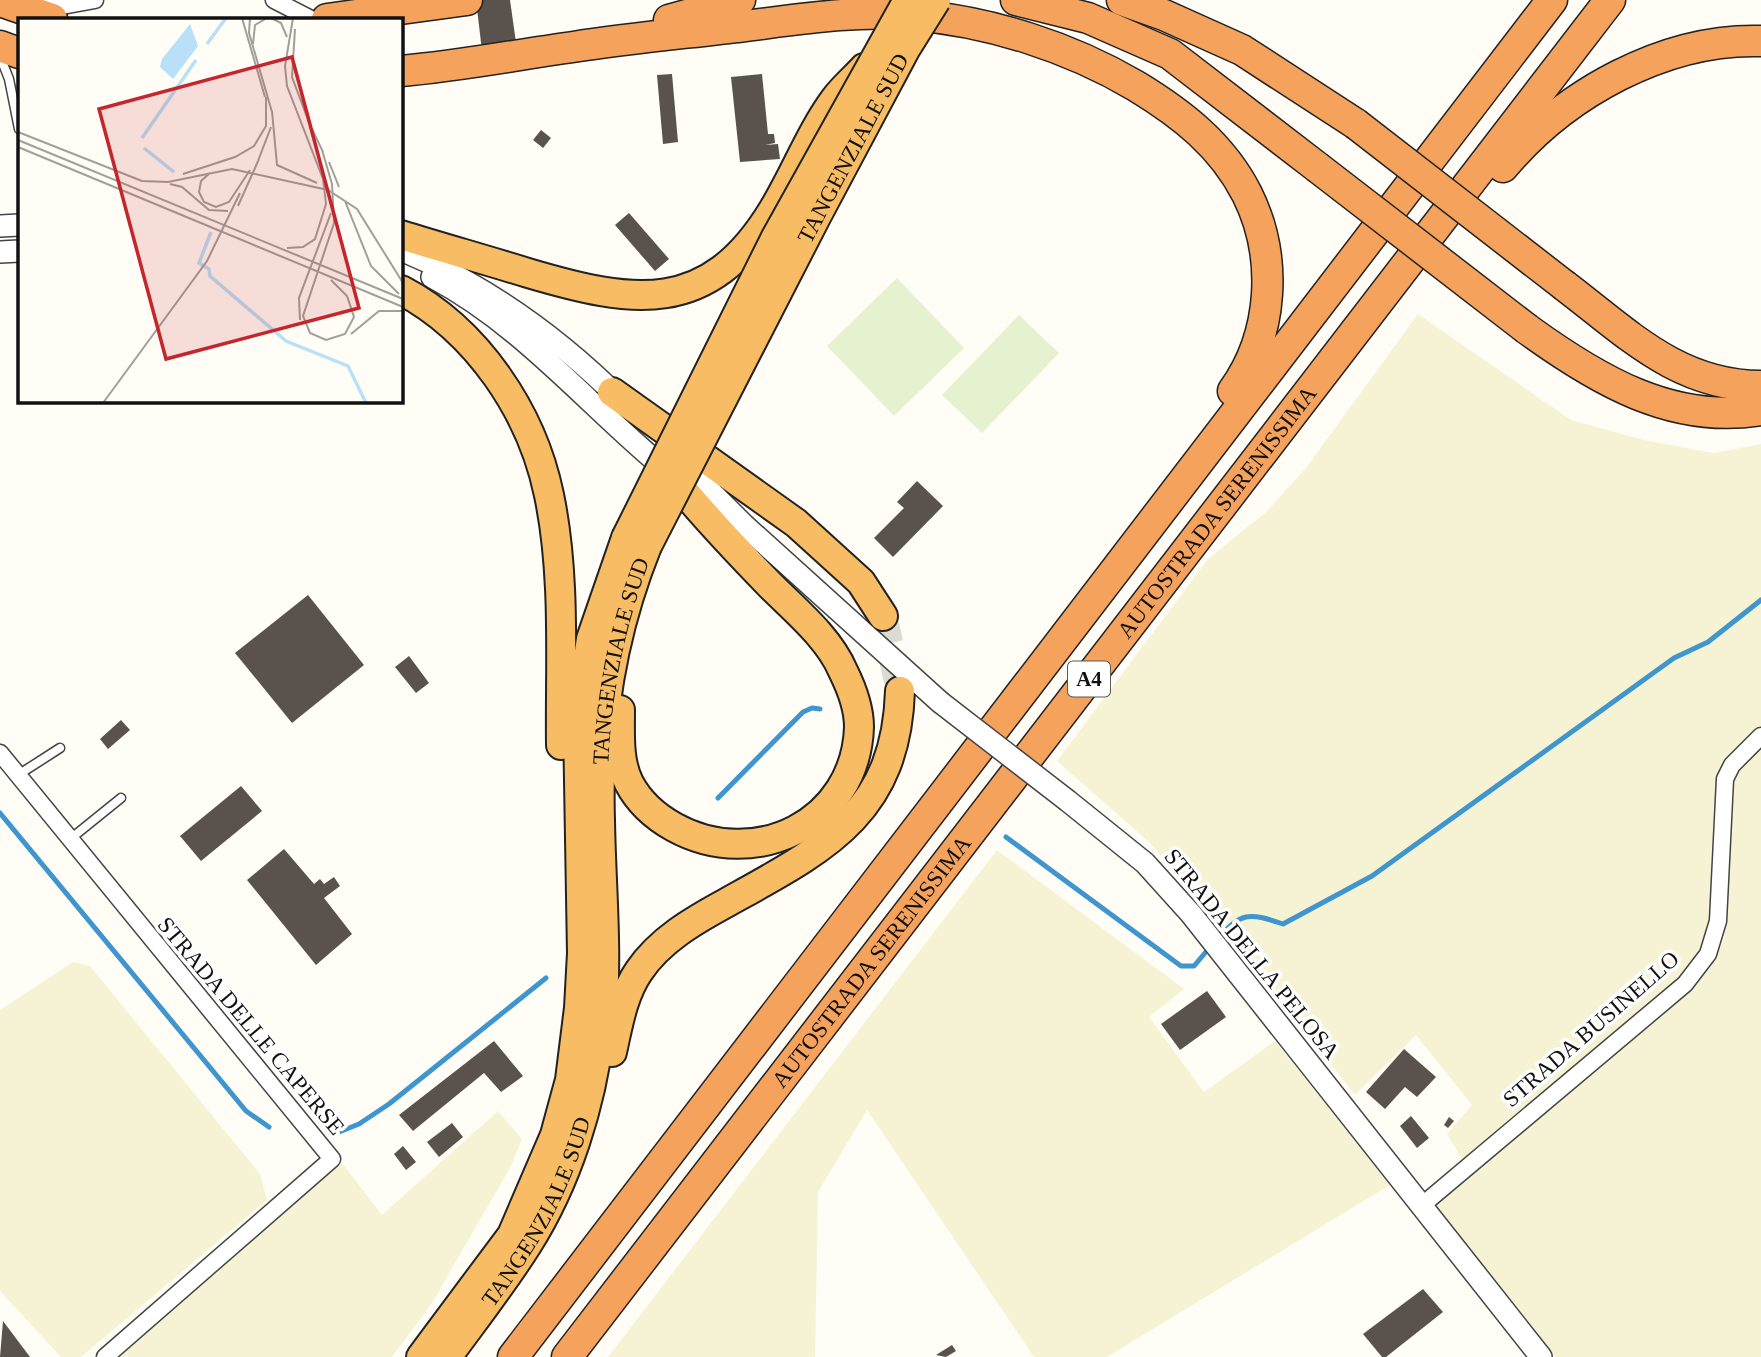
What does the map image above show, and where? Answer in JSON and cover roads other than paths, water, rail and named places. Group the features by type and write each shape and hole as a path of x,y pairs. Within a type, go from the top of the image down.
{"highway":[{"path":"334,18 467,0"},
{"path":"574,46 740,0"},
{"name":"TANGENZIALE SUD","path":"447,1357 528,1244 565,1168 577,1135 600,1029 604,956 600,751 608,672 631,587 646,492 776,237 873,58 908,0"},
{"name":"TANGENZIALE SUD","path":"421,1357 512,1236 555,1135 570,1080 579,1008 582,953 578,723 592,639 637,542 906,48 936,0"},
{"path":"1016,0 1088,18 1170,54 1527,329 1593,375 1637,395 1692,411 1730,413 1761,410"},
{"path":"1122,0 1164,15 1242,50 1356,124 1676,368 1715,382 1761,386"},
{"name":"AUTOSTRADA SERENISSIMA","path":"513,1357 1552,0"},
{"name":"AUTOSTRADA SERENISSIMA","path":"567,1357 1610,0"},
{"path":"0,1 49,18"},
{"path":"402,71 574,46 857,15 914,15 993,30 1093,63 1166,105 1200,132 1224,157 1252,206 1265,244 1268,280 1261,332 1246,371 933,809"},
{"path":"1038,746 1518,149 1575,102 1641,66 1707,45 1761,41"},
{"path":"0,46 18,53"},
{"path":"402,235 611,295 650,297 681,290 717,275 745,248 766,220 835,99 873,58"},
{"path":"402,291 445,319 488,363 516,408 535,450 549,494 559,600 563,834 582,953"},
{"path":"612,392 821,543 861,582 883,617"},
{"path":"631,587 633,622 620,693 619,744 629,782 642,801 656,817 690,836 720,845 762,844 799,830 823,811 843,787 853,761 859,726 853,696 842,668 829,648 722,536 668,472"},
{"path":"528,1244 553,1213 573,1178 592,1134 621,1015 638,972 660,946 689,923 807,857 836,837 860,811 888,762 899,719 900,691"}],"street":[{"path":"40,0 62,6 95,0"},
{"path":"274,0 309,18"},
{"path":"0,226 18,225"},
{"name":"STRADA DELLA PELOSA","path":"402,250 442,267 496,298 612,392 744,525 940,702 1145,863 1191,914 1541,1357"},
{"path":"0,252 18,251"},
{"path":"402,266 433,278 499,319 563,372 668,472"},
{"name":"STRADA DELLA PELOSA","path":"668,472 744,525"},
{"name":"STRADA BUSINELLO","path":"1420,1207 1685,984 1708,954 1718,921 1725,779 1732,765 1761,736"},
{"name":"STRADA DELLE CAPERSE","path":"0,753 332,1159 105,1357"}],"lane":[{"path":"0,56 9,79 18,124"},
{"path":"18,776 60,748"},
{"path":"69,840 121,799"}],"waterway":[{"path":"1217,940 1239,919 1253,916 1283,924 1372,876 1674,658 1708,642 1761,600"},
{"path":"718,798 803,712 812,708 820,709"},
{"path":"0,813 246,1111 269,1127"},
{"path":"1006,837 1181,966 1194,966 1210,947"},
{"path":"339,1132 359,1124 389,1104 546,978"}],"tunnel":[{"path":"883,616 898,681"}]}
